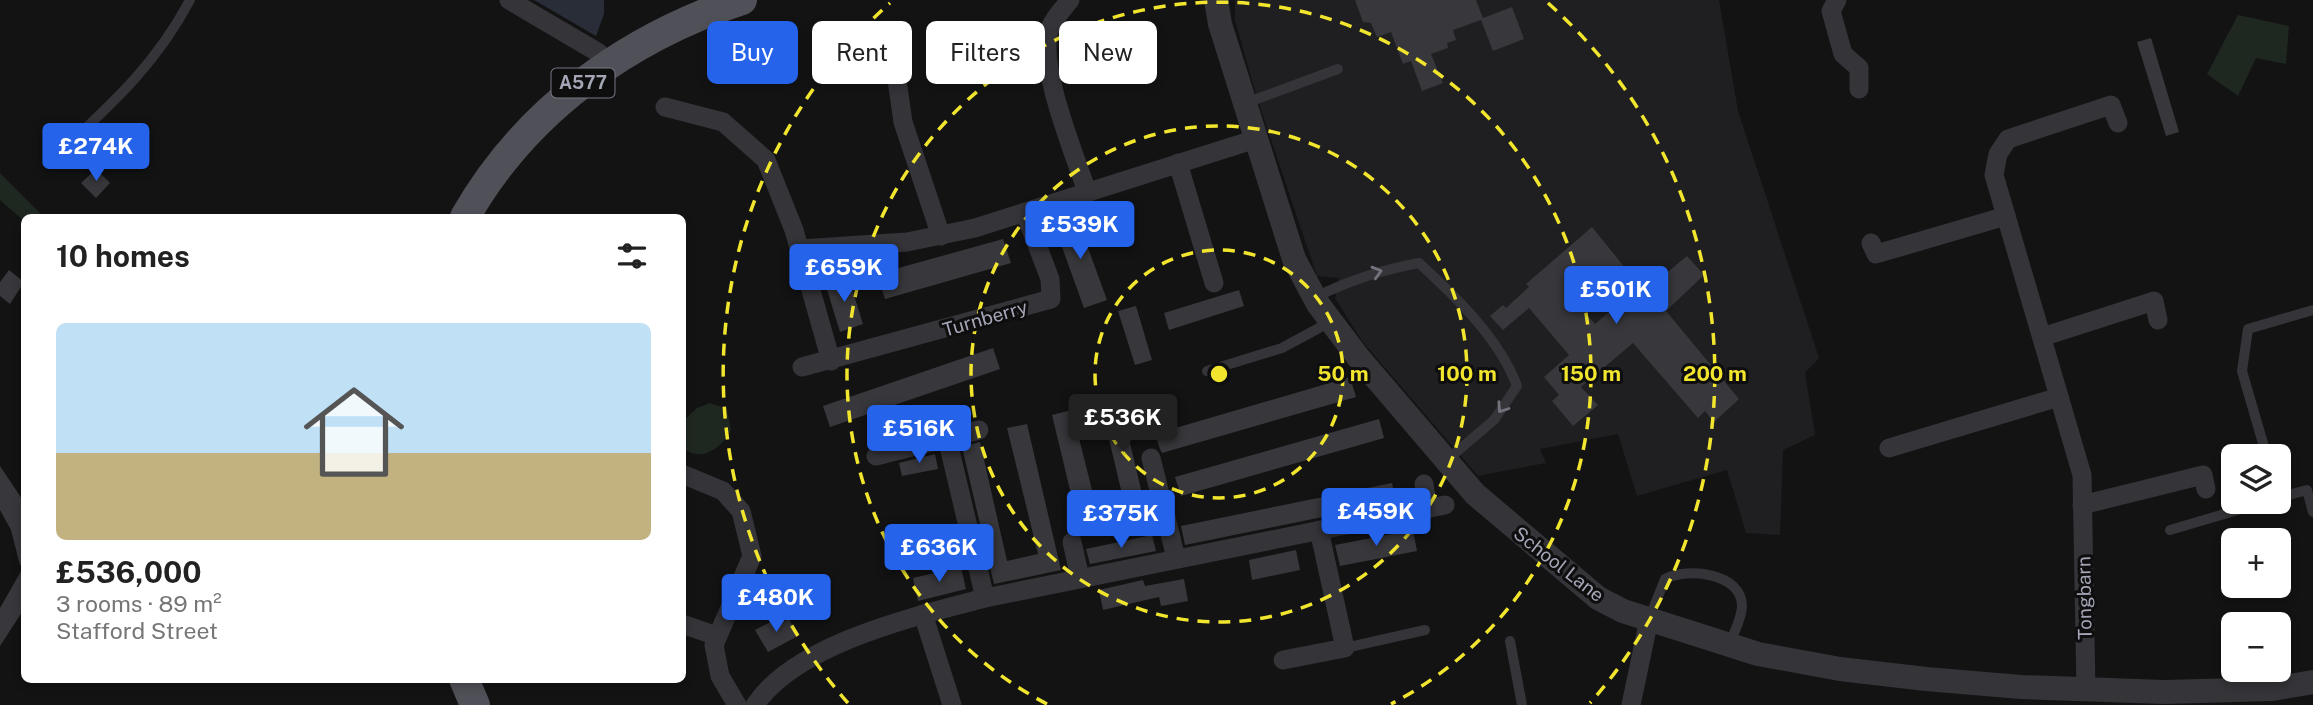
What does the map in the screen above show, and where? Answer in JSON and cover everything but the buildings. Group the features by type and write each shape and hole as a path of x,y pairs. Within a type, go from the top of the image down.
{"main road":[{"name":"A577","path":"467,214 517,142 569,93 647,41 742,0"},
{"path":"466,683 475,705"}],"street":[{"path":"509,0 599,53"},
{"path":"1070,0 1048,32 1048,69 1087,192"},
{"name":"School Lane","path":"1198,0 1218,12 1294,259 1314,298 1331,322 1487,505 1598,598 1648,619 1782,659 2020,696 2086,690 2165,699 2311,684"},
{"path":"1837,0 1831,11 1843,54 1859,68 1859,89"},
{"path":"898,84 903,122 940,236"},
{"name":"Tongbarn","path":"2086,690 2082,475 1994,175 1998,154 2008,139 2111,105 2118,123"},
{"path":"665,107 723,122 766,160 800,249 831,361"},
{"path":"800,249 940,236 1025,213 1256,139"},
{"path":"1178,163 1214,283"},
{"name":"Turnberry","path":"802,367 1051,299 1050,279 1025,213"},
{"path":"1871,243 1876,254 2006,216"},
{"path":"2042,337 2154,301 2158,320"},
{"path":"1889,448 2059,397"},
{"path":"876,456 979,430"},
{"path":"947,438 985,598"},
{"path":"1151,458 1176,558"},
{"path":"2082,505 2203,475 2206,489"},
{"path":"686,476 723,491 741,510 752,556 717,636 716,665 737,705"},
{"path":"755,705 779,678 844,642 923,614 985,598 1176,558 1437,507 1424,484"},
{"path":"1283,660 1345,648 1319,530"},
{"path":"1072,542 1080,578"},
{"path":"923,614 952,705"},
{"path":"1631,705 1648,619"},
{"path":"686,625 717,636"}],"lane":[{"path":"54,159 140,76 171,36 190,0"},
{"path":"1246,103 1338,69"},
{"path":"1314,298 1343,283 1380,270 1419,263 1476,322 1510,366 1517,386 1494,420 1447,460"},
{"path":"2263,444 2242,370 2248,329 2313,310"},
{"path":"1207,371 1282,348 1331,322"},
{"path":"2291,494 2307,490 2313,512"},
{"path":"2169,530 2224,514"},
{"path":"1648,619 1665,579 1690,571 1711,574 1740,595 1740,617 1729,645"},
{"path":"1345,648 1425,629"},
{"path":"1510,641 1522,705"}],"shaded area":[{"path":"534,0 604,0 604,14 596,36"},
{"path":"1235,0 1719,0 1738,111 1819,358 1805,373 1815,435 1783,450 1780,535 1746,533 1727,470 1637,496 1618,434 1540,449 1546,463 1478,476 1362,341 1335,298 1339,278 1317,276 1256,95 1235,20"},
{"path":"2238,15 2289,26 2286,64 2256,58 2238,96 2207,74"},
{"path":"0,173 41,214 21,214 21,218 0,200"},
{"path":"710,403 727,409 731,430 717,448 704,454 686,450 686,418 697,408"}]}
